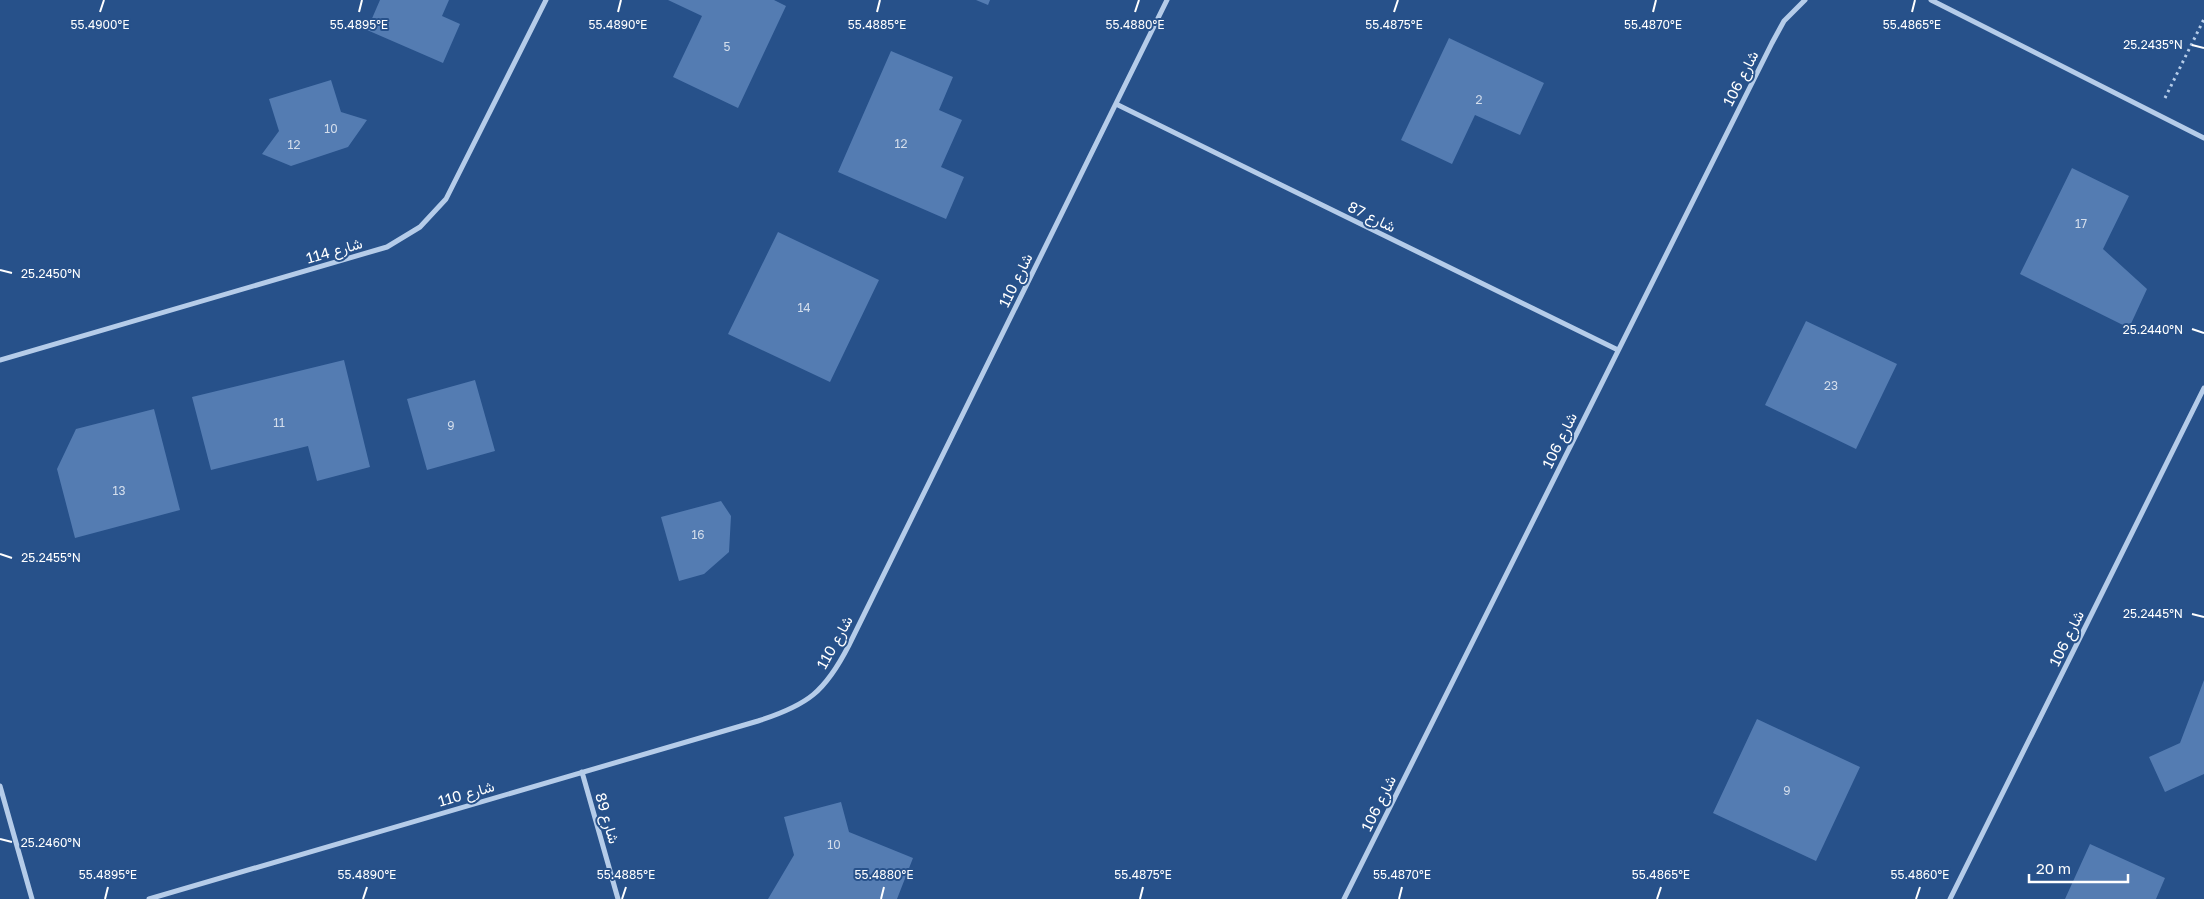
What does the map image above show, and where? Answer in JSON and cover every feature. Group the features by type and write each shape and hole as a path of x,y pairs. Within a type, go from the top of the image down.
{"street":[{"name":"شارع 114","path":"0,360 387,247 420,227 446,199 546,0"},
{"name":"شارع 110","path":"149,899 787,712 814,695 835,672 1167,0"},
{"name":"شارع 106","path":"1344,899 1784,21 1805,0"},
{"path":"1931,0 2204,138"},
{"name":"شارع 87","path":"1116,104 1618,350"},
{"name":"شارع 106","path":"1950,899 2204,388"},
{"name":"شارع 89","path":"582,772 618,899"},
{"path":"0,786 32,899"}],"path":[{"path":"2157,114 2204,19"}],"building":[{"path":"380,0 449,0 442,16 460,24 443,63 367,30"},
{"path":"668,0 774,0 786,6 738,108 673,77 702,16"},
{"path":"976,0 990,0 988,5"},
{"path":"1449,38 1544,83 1520,135 1475,115 1452,164 1401,140"},
{"path":"891,51 953,77 939,110 962,120 941,167 964,177 946,219 838,172"},
{"path":"331,80 341,112 367,120 348,147 291,166 262,154 279,131 269,99"},
{"path":"2072,168 2129,196 2103,249 2147,289 2129,328 2020,274"},
{"path":"778,232 879,280 830,382 728,334"},
{"path":"1806,321 1897,364 1856,449 1765,405"},
{"path":"344,360 370,467 317,481 308,446 211,470 192,397"},
{"path":"475,380 495,451 427,470 407,399"},
{"path":"154,409 180,510 75,538 57,469 76,429"},
{"path":"721,501 731,516 729,552 704,574 679,581 661,517"},
{"path":"2204,680 2204,774 2165,792 2149,757 2180,743"},
{"path":"1757,719 1860,767 1816,861 1713,813"},
{"path":"841,802 849,832 913,858 897,899 768,899 794,855 784,817"},
{"path":"2090,844 2165,878 2156,899 2065,899"}]}
